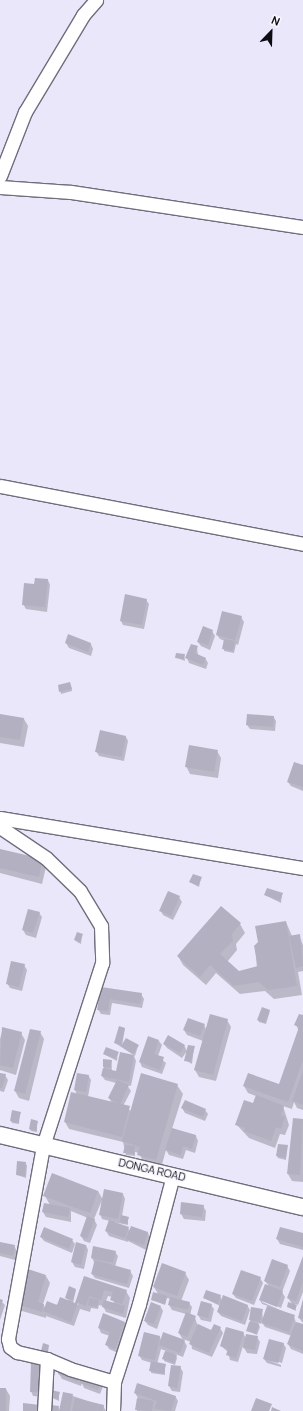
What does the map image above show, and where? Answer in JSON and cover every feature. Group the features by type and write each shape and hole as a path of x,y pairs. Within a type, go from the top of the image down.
{"street":[{"path":"0,176 25,112 83,15 96,0"},
{"path":"0,187 71,192 303,227"},
{"path":"0,486 303,544"},
{"path":"0,818 303,868"},
{"path":"0,827 46,858 80,891 101,926 102,963 43,1146 8,1339 10,1347 17,1352 47,1358 70,1369 114,1382"},
{"name":"DONGA ROAD","path":"0,1134 43,1146 173,1175 303,1207"},
{"path":"113,1411 114,1382 139,1304 173,1175"},
{"path":"44,1411 47,1358"}],"building":[{"path":"35,578 48,579 45,607 22,605 24,583 34,584"},
{"path":"125,594 147,599 142,625 120,621"},
{"path":"222,611 242,616 235,640 216,635"},
{"path":"203,626 213,630 208,645 197,642"},
{"path":"68,634 91,643 88,652 65,643"},
{"path":"224,639 235,641 233,651 222,649"},
{"path":"191,644 198,646 195,653 206,658 203,665 185,658"},
{"path":"176,653 185,654 184,659 175,658"},
{"path":"70,682 72,689 59,692 58,685"},
{"path":"0,714 24,718 20,740 0,737"},
{"path":"247,714 274,716 273,727 246,725"},
{"path":"100,730 126,736 122,757 95,752"},
{"path":"189,745 218,750 214,772 185,767"},
{"path":"294,762 303,765 303,787 287,782"},
{"path":"0,849 43,859 39,877 0,868"},
{"path":"193,874 202,877 198,886 189,882"},
{"path":"267,888 283,893 280,901 264,895"},
{"path":"168,891 180,896 171,916 159,911"},
{"path":"221,906 241,923 232,934 233,941 220,954 239,971 258,966 254,946 258,942 255,926 286,921 297,986 268,990 259,982 234,986 210,965 200,977 177,956"},
{"path":"28,909 40,912 33,933 22,930"},
{"path":"77,932 83,934 80,942 74,940"},
{"path":"300,934 303,966 296,968 289,936"},
{"path":"11,961 25,964 19,987 6,984"},
{"path":"101,987 142,993 140,1004 110,999 108,1011 97,1010"},
{"path":"262,1007 270,1010 265,1023 257,1020"},
{"path":"210,1014 228,1019 213,1075 194,1070"},
{"path":"299,1014 303,1015 303,1060 288,1102 243,1086 248,1073 279,1084 299,1027 294,1025"},
{"path":"188,1018 205,1024 200,1036 183,1030"},
{"path":"119,1026 125,1028 121,1045 114,1043"},
{"path":"2,1027 22,1032 13,1068 0,1065"},
{"path":"30,1029 41,1031 25,1094 14,1091"},
{"path":"168,1035 185,1045 180,1053 163,1044"},
{"path":"148,1036 159,1040 154,1054 164,1057 160,1070 139,1062"},
{"path":"126,1038 139,1045 133,1054 121,1046"},
{"path":"188,1045 195,1046 191,1062 184,1061"},
{"path":"106,1047 119,1052 115,1059 103,1054"},
{"path":"120,1052 134,1055 129,1082 101,1076 103,1068 116,1071"},
{"path":"103,1059 112,1060 111,1068 103,1067"},
{"path":"303,1071 303,1105 292,1101"},
{"path":"0,1073 6,1074 2,1088 0,1088"},
{"path":"77,1073 89,1075 86,1092 74,1090"},
{"path":"141,1073 178,1084 156,1160 137,1155 140,1147 122,1141"},
{"path":"117,1080 129,1085 120,1104 108,1098"},
{"path":"71,1092 130,1106 122,1137 64,1122"},
{"path":"256,1095 284,1106 281,1115 285,1117 281,1129 276,1127 271,1141 244,1131 245,1128 235,1125 244,1100 253,1103"},
{"path":"185,1100 206,1109 203,1117 181,1108"},
{"path":"12,1110 21,1112 18,1123 10,1121"},
{"path":"293,1118 303,1119 300,1175 287,1174"},
{"path":"31,1119 38,1121 36,1131 29,1129"},
{"path":"172,1128 196,1135 192,1149 183,1146 181,1155 165,1150"},
{"path":"278,1144 288,1145 286,1158 276,1156"},
{"path":"125,1145 135,1146 134,1154 123,1153"},
{"path":"17,1161 26,1162 25,1176 16,1175"},
{"path":"52,1173 98,1191 90,1213 43,1196"},
{"path":"104,1189 123,1193 118,1219 99,1215"},
{"path":"181,1202 204,1205 202,1217 180,1214"},
{"path":"44,1203 70,1208 68,1217 42,1212"},
{"path":"121,1215 129,1217 127,1224 120,1222"},
{"path":"87,1216 95,1219 87,1239 80,1236"},
{"path":"109,1220 129,1227 125,1238 105,1231"},
{"path":"131,1226 148,1232 144,1245 126,1239"},
{"path":"44,1227 73,1239 69,1249 40,1237"},
{"path":"280,1227 303,1233 303,1247 276,1239"},
{"path":"0,1242 15,1245 13,1256 0,1253"},
{"path":"76,1242 86,1245 81,1265 71,1262"},
{"path":"93,1246 116,1251 113,1263 91,1258"},
{"path":"303,1256 303,1281 296,1301 287,1298"},
{"path":"272,1259 288,1265 280,1287 264,1281"},
{"path":"95,1260 131,1270 127,1284 91,1274"},
{"path":"162,1263 186,1272 177,1296 153,1287"},
{"path":"28,1269 46,1275 38,1302 44,1304 42,1312 17,1304"},
{"path":"241,1270 261,1277 252,1301 232,1294"},
{"path":"84,1276 127,1290 122,1304 110,1300 113,1292 104,1290 101,1300 89,1296 86,1306 78,1303 71,1322 43,1311 47,1301 57,1305 60,1297 75,1303"},
{"path":"265,1284 283,1291 277,1307 259,1300"},
{"path":"69,1286 76,1289 73,1300 65,1298"},
{"path":"206,1290 221,1295 218,1304 203,1298"},
{"path":"153,1292 167,1296 165,1304 151,1300"},
{"path":"223,1295 248,1305 242,1321 217,1312"},
{"path":"170,1297 190,1302 188,1310 168,1305"},
{"path":"89,1298 99,1300 97,1307 88,1305"},
{"path":"0,1299 3,1300 0,1308"},
{"path":"303,1299 303,1319 298,1318"},
{"path":"104,1300 125,1306 123,1314 102,1307"},
{"path":"201,1301 212,1304 208,1318 197,1315"},
{"path":"151,1302 161,1306 154,1324 144,1321"},
{"path":"288,1302 297,1305 295,1310 287,1307"},
{"path":"267,1306 295,1315 289,1332 261,1323"},
{"path":"251,1307 263,1309 260,1322 249,1320"},
{"path":"186,1312 196,1316 187,1337 178,1333"},
{"path":"103,1313 125,1322 115,1349 105,1345 110,1332 98,1328"},
{"path":"250,1321 259,1324 256,1334 246,1331"},
{"path":"296,1322 303,1324 303,1351 287,1344"},
{"path":"198,1324 211,1330 214,1324 221,1327 209,1353 189,1344"},
{"path":"226,1327 244,1332 236,1358 226,1355 228,1349 220,1346"},
{"path":"144,1332 160,1336 155,1360 138,1356"},
{"path":"163,1332 185,1340 180,1353 159,1345"},
{"path":"246,1334 258,1336 255,1350 243,1348"},
{"path":"269,1339 284,1343 278,1363 263,1359"},
{"path":"43,1343 49,1345 48,1352 41,1351"},
{"path":"165,1351 177,1355 174,1363 162,1359"},
{"path":"151,1361 166,1364 164,1374 149,1371"},
{"path":"31,1363 43,1363 41,1392 30,1392"},
{"path":"171,1365 181,1366 177,1388 168,1386"},
{"path":"61,1366 81,1373 78,1382 58,1374"},
{"path":"85,1370 103,1377 98,1390 80,1383"},
{"path":"137,1383 176,1396 171,1411 154,1409 157,1401 134,1393"},
{"path":"0,1388 6,1388 6,1411 0,1411"},
{"path":"51,1390 60,1392 58,1399 49,1397"},
{"path":"63,1392 73,1394 70,1411 59,1411"},
{"path":"75,1398 104,1405 103,1411 72,1411"},
{"path":"137,1398 154,1401 152,1411 135,1410"},
{"path":"256,1398 272,1404 269,1411 251,1411"},
{"path":"23,1403 40,1405 39,1411 23,1411"},
{"path":"51,1405 59,1406 58,1411 50,1411"},
{"path":"272,1407 281,1411 271,1411"}]}
